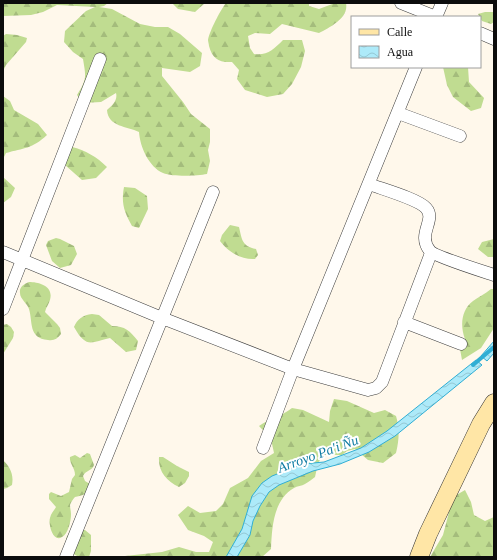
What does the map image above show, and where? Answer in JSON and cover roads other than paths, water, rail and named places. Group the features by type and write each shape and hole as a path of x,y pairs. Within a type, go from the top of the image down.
{"main road":[{"path":"419,557 428,534 481,424 494,404"}],"street":[{"path":"401,3 434,16"},
{"path":"436,16 442,3"},
{"path":"481,33 494,39"},
{"path":"3,309 100,59"},
{"path":"263,448 293,369 416,68"},
{"path":"398,112 460,136"},
{"path":"369,184 415,201 426,208 430,218 425,234 425,242 431,253 494,275"},
{"path":"66,557 213,192"},
{"path":"3,252 162,318 293,369 368,390 376,388 382,382 431,253"},
{"path":"404,322 461,344"}],"water":[{"path":"494,341 494,353 487,361 481,356"},
{"path":"476,360 482,365 395,436 369,452 340,464 313,471 279,485 269,492 253,521 250,535 237,557 226,557 242,529 252,496 262,483 272,476 303,464 324,462 361,448 387,431"}],"waterway":[{"name":"Arroyo Pa'i Ñu","path":"473,365 494,347"}]}
